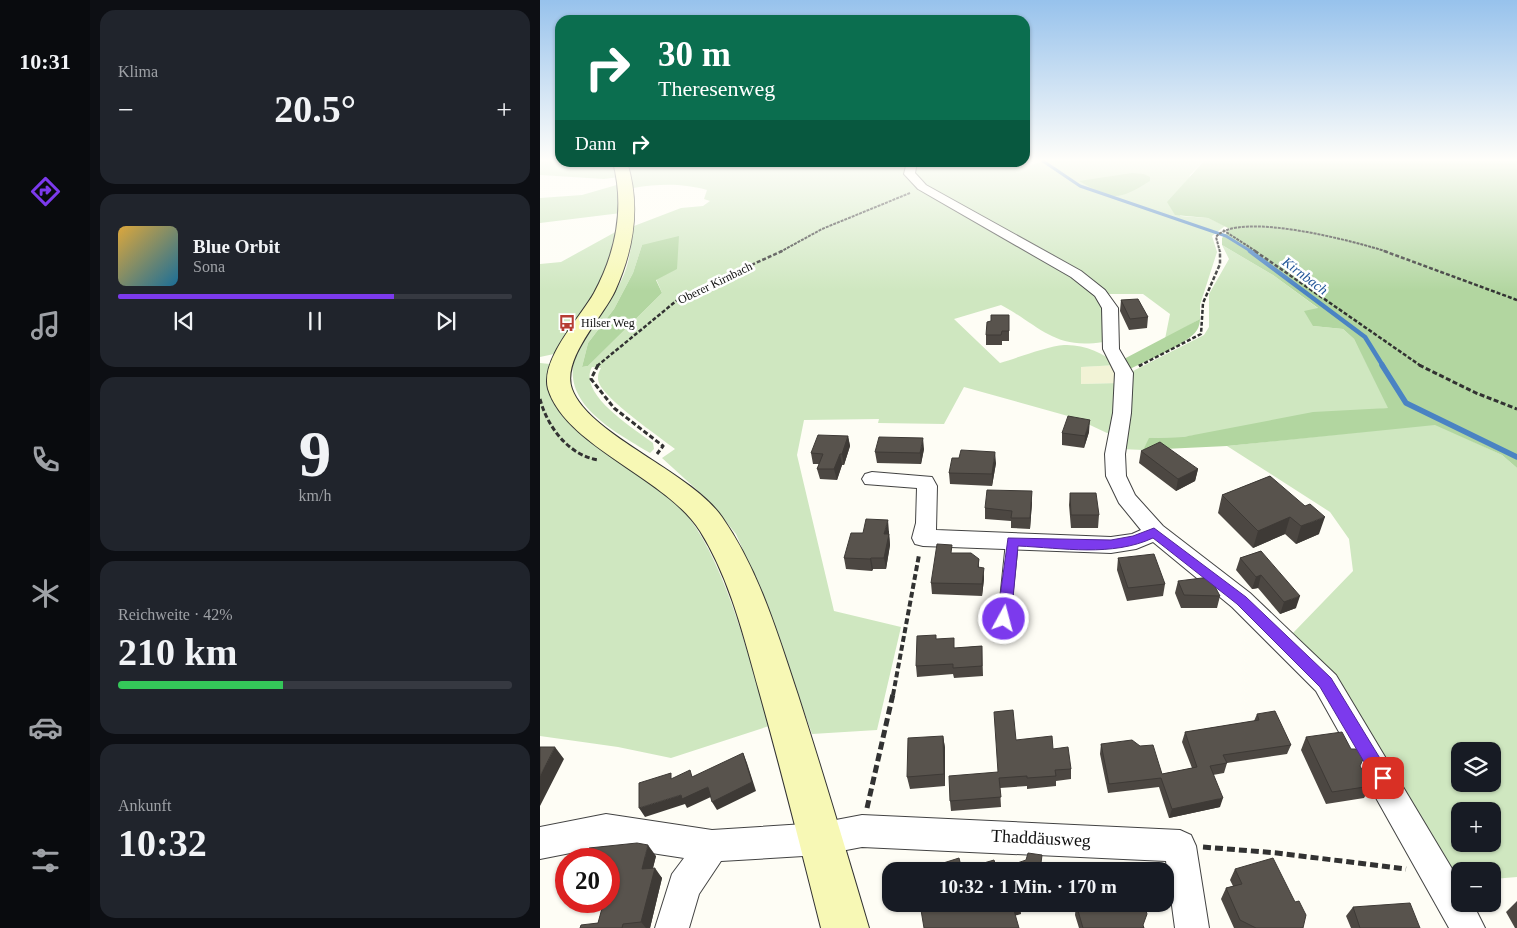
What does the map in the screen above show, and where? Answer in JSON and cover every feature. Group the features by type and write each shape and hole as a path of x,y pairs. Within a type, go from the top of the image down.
{"main road":[{"path":"627,204 623,248 614,275 567,352 560,372 559,389 582,421 692,501 715,530 750,600 845,928"}],"street":[{"path":"953,204 1053,260 1076,274 1100,293 1110,308 1112,349 1124,374 1122,413 1115,454 1116,476 1126,498 1154,532 1242,600 1326,682 1468,928"},
{"path":"872,479 925,482 927,486 926,523 923,538 1111,545 1136,540 1154,532"},
{"name":"Thaddäusweg","path":"540,843 606,830 712,846 820,839 862,831 1180,846"},
{"path":"672,928 684,886 712,846"},
{"path":"1180,846 1192,928"}],"lane":[{"path":"1004,619 1012,542"}],"path":[{"name":"Oberer Kirnbach","path":"640,465 658,453 663,446 608,402 591,379 598,366 681,297 776,254 822,230 882,204"},
{"path":"1124,374 1201,334 1204,322 1204,302 1222,261 1222,250 1216,237 1221,231 1256,226 1345,239 1517,300"},
{"path":"1221,231 1274,263 1411,361 1517,409"},
{"path":"862,831 896,682 923,538"},
{"path":"1180,846 1277,853 1436,872"}],"green space":[{"path":"540,204 621,204 621,213 540,223"},
{"path":"705,204 946,204 1071,273 1097,294 1105,310 1103,342 1086,344 1072,343 1048,334 1001,305 954,319 1000,363 1041,350 1071,345 1100,353 1118,365 1081,367 1081,384 1119,383 1112,432 1107,433 1075,418 964,387 944,424 878,423 879,419 804,420 797,455 834,611 901,627 877,730 812,734 763,596 736,534 707,499 662,458 675,449 611,399 599,383 598,379 601,368 592,367 590,377 593,388 610,410 653,443 654,449 650,453 599,419 579,396 574,382 574,360 580,345 624,274 630,254 634,226 681,208","holes":["642,245 662,293 588,366 582,367 588,343 614,309 633,273"]},
{"path":"954,204 1183,204 1180,216 1208,218 1225,226 1212,236 1217,252 1200,305 1200,319 1165,339 1170,314 1143,294 1107,294"},
{"path":"1168,204 1517,204 1517,468 1502,455 1435,425 1227,446 1143,450 1149,438 1183,437 1313,412 1388,408 1354,339 1343,329 1313,326 1304,311 1318,308 1273,275 1222,245 1222,238 1230,229 1208,218 1175,215"},
{"path":"619,230 605,275 554,354 540,357 540,264 561,262"},
{"path":"679,236 677,269 656,280 662,293 588,366 582,367 588,343 614,309 633,273 642,245"},
{"path":"1222,245 1273,275 1319,309 1313,326 1343,329 1354,339 1389,408 1183,437 1150,438 1143,450 1121,449 1131,372 1204,335 1209,327 1209,294 1229,259"},
{"path":"1200,319 1198,329 1193,335 1166,352 1130,369 1122,360"},
{"path":"540,363 550,364 551,392 557,408 588,436 664,490 692,522 708,548 733,607 769,726 671,758 618,747 540,736"},
{"path":"1118,365 1119,383 1081,384 1080,367"},
{"path":"1435,424 1502,455 1517,468 1517,877 1501,878 1501,862 1451,862 1451,872 1341,685 1293,633 1353,571 1349,539 1330,512 1227,446"}],"building":[{"path":"1138,299 1148,317 1130,319 1121,300"},
{"path":"991,315 1009,315 1009,331 1002,331 1001,335 986,335 987,322 991,321"},
{"path":"1068,416 1090,420 1085,436 1062,433"},
{"path":"818,435 848,436 842,454 840,454 834,469 817,469 823,454 811,453"},
{"path":"879,437 923,438 920,453 875,452"},
{"path":"1160,442 1198,469 1178,479 1141,451"},
{"path":"961,450 995,452 992,474 949,473 952,458 959,458"},
{"path":"1270,476 1305,506 1310,504 1325,517 1301,526 1290,517 1258,531 1222,495"},
{"path":"987,490 1032,491 1030,518 1011,518 1012,511 985,508"},
{"path":"1070,493 1096,493 1099,515 1071,515"},
{"path":"866,519 888,520 884,534 889,534 884,558 844,558 851,533 863,533"},
{"path":"937,544 952,545 951,553 971,553 979,559 978,567 984,568 982,584 931,583"},
{"path":"1261,551 1300,596 1284,602 1261,575 1256,577 1240,558"},
{"path":"1154,554 1165,584 1128,588 1118,558"},
{"path":"1210,577 1220,596 1184,595 1178,581"},
{"path":"936,635 936,639 954,638 954,648 982,646 982,666 953,668 953,664 916,666 917,636"},
{"path":"1013,710 1016,740 1052,736 1053,749 1068,747 1071,769 1055,770 1056,776 999,778 1001,797 950,801 949,776 998,772 994,712"},
{"path":"1275,711 1291,745 1223,755 1227,763 1210,766 1223,798 1172,809 1161,778 1109,784 1101,744 1132,740 1140,746 1153,745 1162,774 1197,767 1185,732 1259,720 1257,714"},
{"path":"1342,732 1351,749 1359,749 1364,757 1360,766 1371,786 1332,792 1306,737"},
{"path":"943,736 944,774 907,777 908,738"},
{"path":"540,747 555,747 540,776"},
{"path":"743,753 752,782 712,802 708,787 682,799 681,795 639,808 639,783 671,773 671,779 690,770 692,777"},
{"path":"637,843 648,845 642,869 655,868 641,922 623,924 622,928 580,928 581,925 598,923 601,913 620,913 620,848 589,848"},
{"path":"1028,853 1042,855 1041,862 1020,862 1026,860"},
{"path":"959,858 960,862 946,862"},
{"path":"1273,858 1295,902 1299,901 1306,915 1303,928 1256,928 1240,920 1226,888 1242,884 1235,869"},
{"path":"1410,903 1420,928 1360,928 1353,907"},
{"path":"921,912 1014,912 1019,928 924,928"},
{"path":"1078,912 1146,912 1147,914 1143,925 1144,928 1083,928"}],"waterway":[{"name":"Kirnbach","path":"1133,204 1226,236 1252,252"},
{"name":"Kirnbach","path":"1250,251 1365,337 1383,366"},
{"name":"Kirnbach","path":"1382,365 1406,403 1517,457"}],"place":[{"name":"Hilser Weg","path":"567,323"}],"route":[{"path":"1004,619 1012,542 1111,545 1136,540 1154,532 1242,600 1326,682 1383,778"}]}
